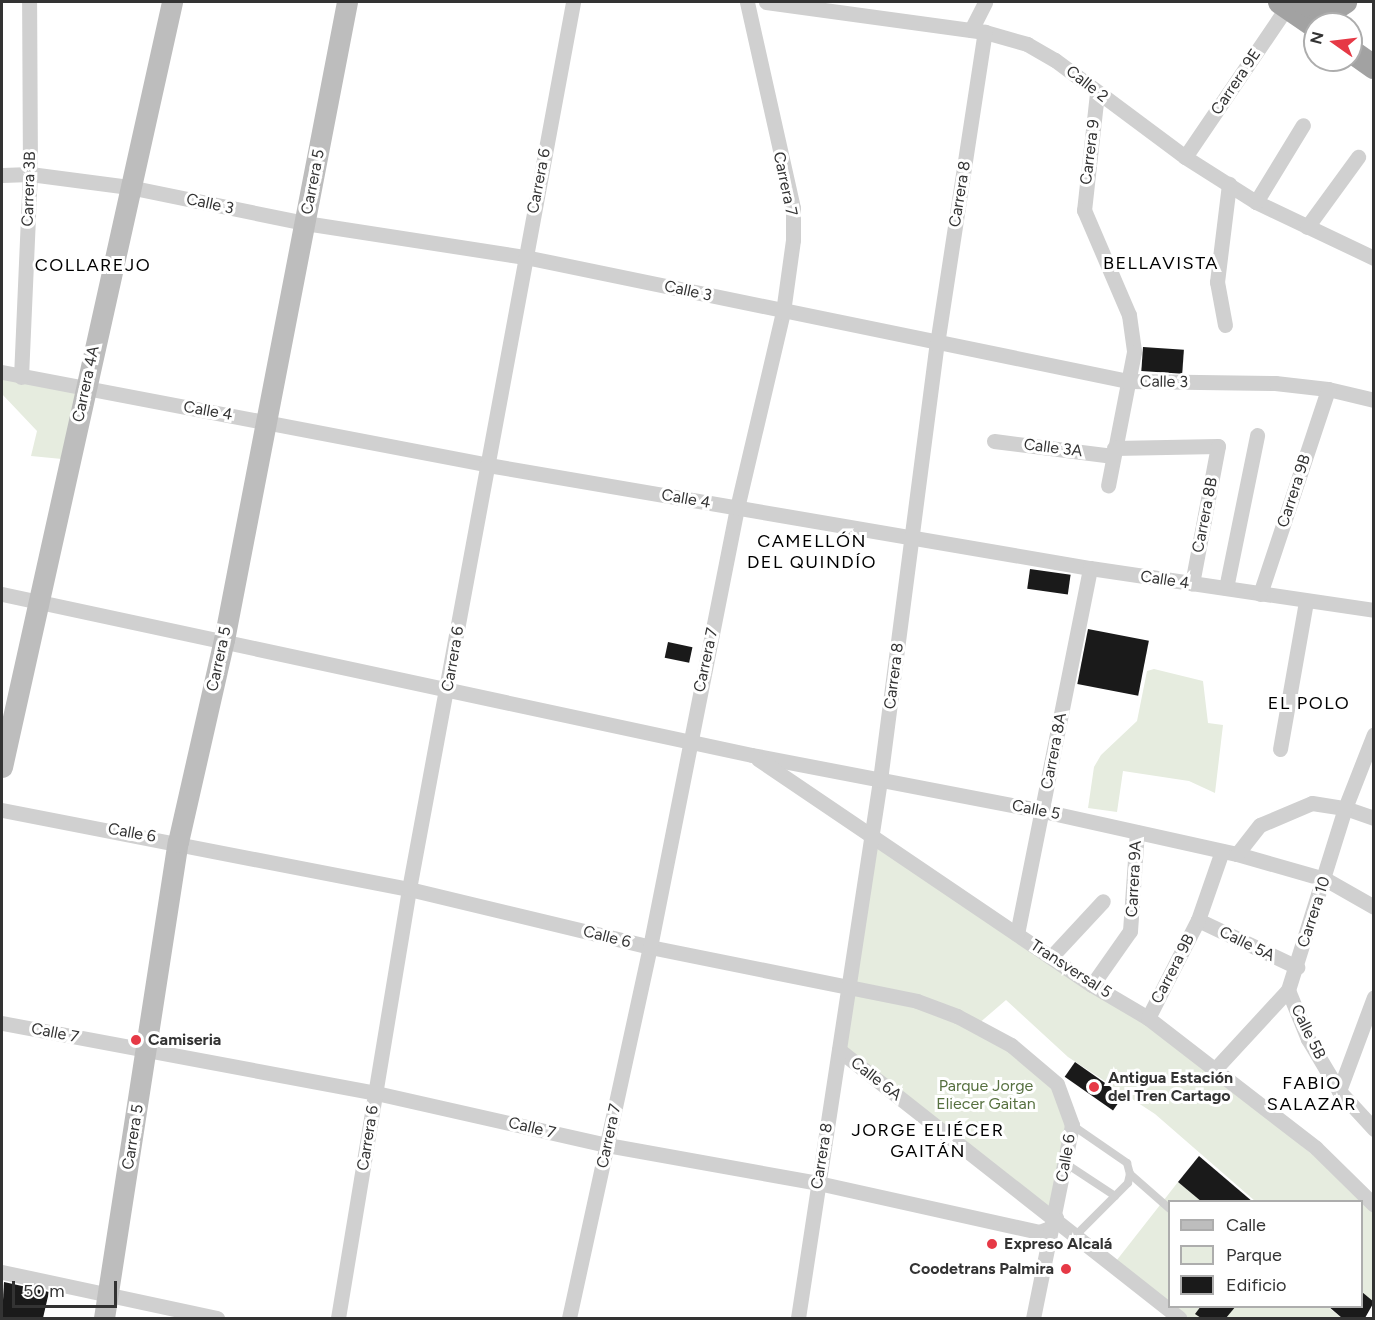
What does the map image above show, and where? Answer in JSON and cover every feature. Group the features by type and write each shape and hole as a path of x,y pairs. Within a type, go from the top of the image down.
{"highway":[{"path":"1290,3 1321,11 1331,11 1345,2"},
{"path":"1290,3 1303,15"}],"main road":[{"name":"Carrera 4A","path":"2,767 172,2"},
{"name":"Carrera 5","path":"104,1318 178,842 224,640 347,2"}],"street":[{"name":"Carrera 3B","path":"21,377 30,174 29,2"},
{"name":"Carrera 6","path":"338,1318 409,889 448,688 573,2"},
{"name":"Carrera 7","path":"569,1318 650,947 737,507 783,312 793,240 793,208 747,2"},
{"name":"Calle 2","path":"766,2 978,31 1027,44 1055,60 1185,157 1256,202 1374,258"},
{"name":"Carrera 8","path":"798,1318 849,986 869,836 880,780 978,31 985,2"},
{"name":"Carrera 9E","path":"1185,157 1290,3"},
{"name":"Carrera 9","path":"1097,93 1084,210 1129,315 1134,352 1128,381"},
{"path":"1256,202 1303,125"},
{"path":"1307,227 1358,157"},
{"name":"Calle 3","path":"2,175 30,174 129,188 305,223 525,257 937,344 1128,381 1275,383 1328,389 1374,400"},
{"path":"1225,325 1217,282 1228,184"},
{"name":"Calle 4","path":"2,372 488,465 912,535 1090,568 1374,610"},
{"path":"1108,486 1128,381"},
{"name":"Carrera 9B","path":"1260,594 1328,389"},
{"path":"1226,588 1257,435"},
{"name":"Calle 3A","path":"994,441 1114,452 1218,446"},
{"name":"Carrera 8B","path":"1192,584 1218,446"},
{"name":"Carrera 8A","path":"1017,934 1090,568"},
{"name":"Calle 5","path":"2,594 690,739 752,755 1043,811 1229,852 1325,879 1374,907"},
{"path":"1280,749 1306,601"},
{"name":"Carrera 10","path":"1216,1068 1288,990 1297,968 1346,808 1374,734"},
{"name":"Transversal 5","path":"752,755 1092,985 1148,1018 1216,1068 1316,1148 1374,1205"},
{"name":"Carrera 9B","path":"1148,1018 1198,920 1229,852 1260,825 1284,812 1312,803 1346,808 1374,819"},
{"name":"Calle 6","path":"2,810 178,842 409,889 650,947 849,986 951,1014 1011,1045 1057,1084 1072,1125 1056,1218"},
{"name":"Carrera 9A","path":"1092,985 1130,931 1137,832"},
{"path":"1052,957 1103,902"},
{"name":"Calle 5A","path":"1198,920 1297,968"},
{"name":"Calle 5B","path":"1288,990 1308,1039 1339,1091 1374,1130"},
{"path":"1339,1091 1372,1007"},
{"name":"Calle 7","path":"2,1023 376,1093 607,1145 818,1183 1039,1232 1050,1228 1056,1218"},
{"name":"Calle 6A","path":"839,1050 1056,1218 1179,1318"},
{"path":"1033,1318 1056,1218"},
{"path":"2,1275 217,1318"}],"lane":[{"path":"1072,1125 1127,1163 1130,1174 1168,1207"},
{"path":"1065,1163 1115,1196"},
{"path":"1076,1235 1115,1196 1130,1174"}],"green space":[{"path":"2,376 81,391 62,459 31,456 37,431 2,394"},
{"path":"1154,669 1203,681 1208,723 1223,725 1215,793 1189,781 1123,771 1117,812 1088,808 1094,767 1101,755 1137,721 1147,671"},
{"name":"Parque Jorge Eliecer Gaitan","path":"873,839 1148,1018 1373,1205 1373,1302 1363,1293 1363,1200 1254,1200 1155,1114 1068,1057 1006,1000 977,1025 1057,1084 1072,1125 1056,1218 839,1050"},
{"path":"1178,1182 1201,1200 1168,1200 1168,1306 1113,1265"},
{"path":"1171,1308 1329,1308 1342,1318 1184,1318"}],"building":[{"path":"1143,347 1184,350 1182,374 1141,371"},
{"path":"1030,569 1071,575 1068,595 1027,589"},
{"path":"1088,629 1149,641 1138,696 1077,684"},
{"path":"668,642 692,647 689,663 665,658"},
{"name":"Antigua Estación del Tren Cartago","path":"1075,1062 1123,1096 1113,1111 1065,1077"},
{"path":"1199,1156 1251,1200 1200,1200 1178,1182"},
{"path":"4,1282 49,1292 43,1318 2,1318"},
{"path":"1363,1293 1374,1302 1365,1318 1342,1318 1330,1308 1363,1308"},
{"path":"1200,1308 1234,1308 1226,1318 1201,1318 1195,1314"}],"place":[{"name":"Camiseria","path":"136,1040"},
{"name":"Antigua Estación del Tren Cartago","path":"1094,1087"},
{"name":"Expreso Alcalá","path":"992,1244"},
{"name":"Coodetrans Palmira","path":"1066,1269"}],"district":[{"name":"BELLAVISTA","path":"1161,263"},
{"name":"COLLAREJO","path":"93,265"},
{"name":"CAMELLÓN DEL QUINDÍO","path":"812,552"},
{"name":"EL POLO","path":"1309,703"},
{"name":"FABIO SALAZAR","path":"1312,1094"},
{"name":"JORGE ELIÉCER GAITÁN","path":"928,1141"}]}
